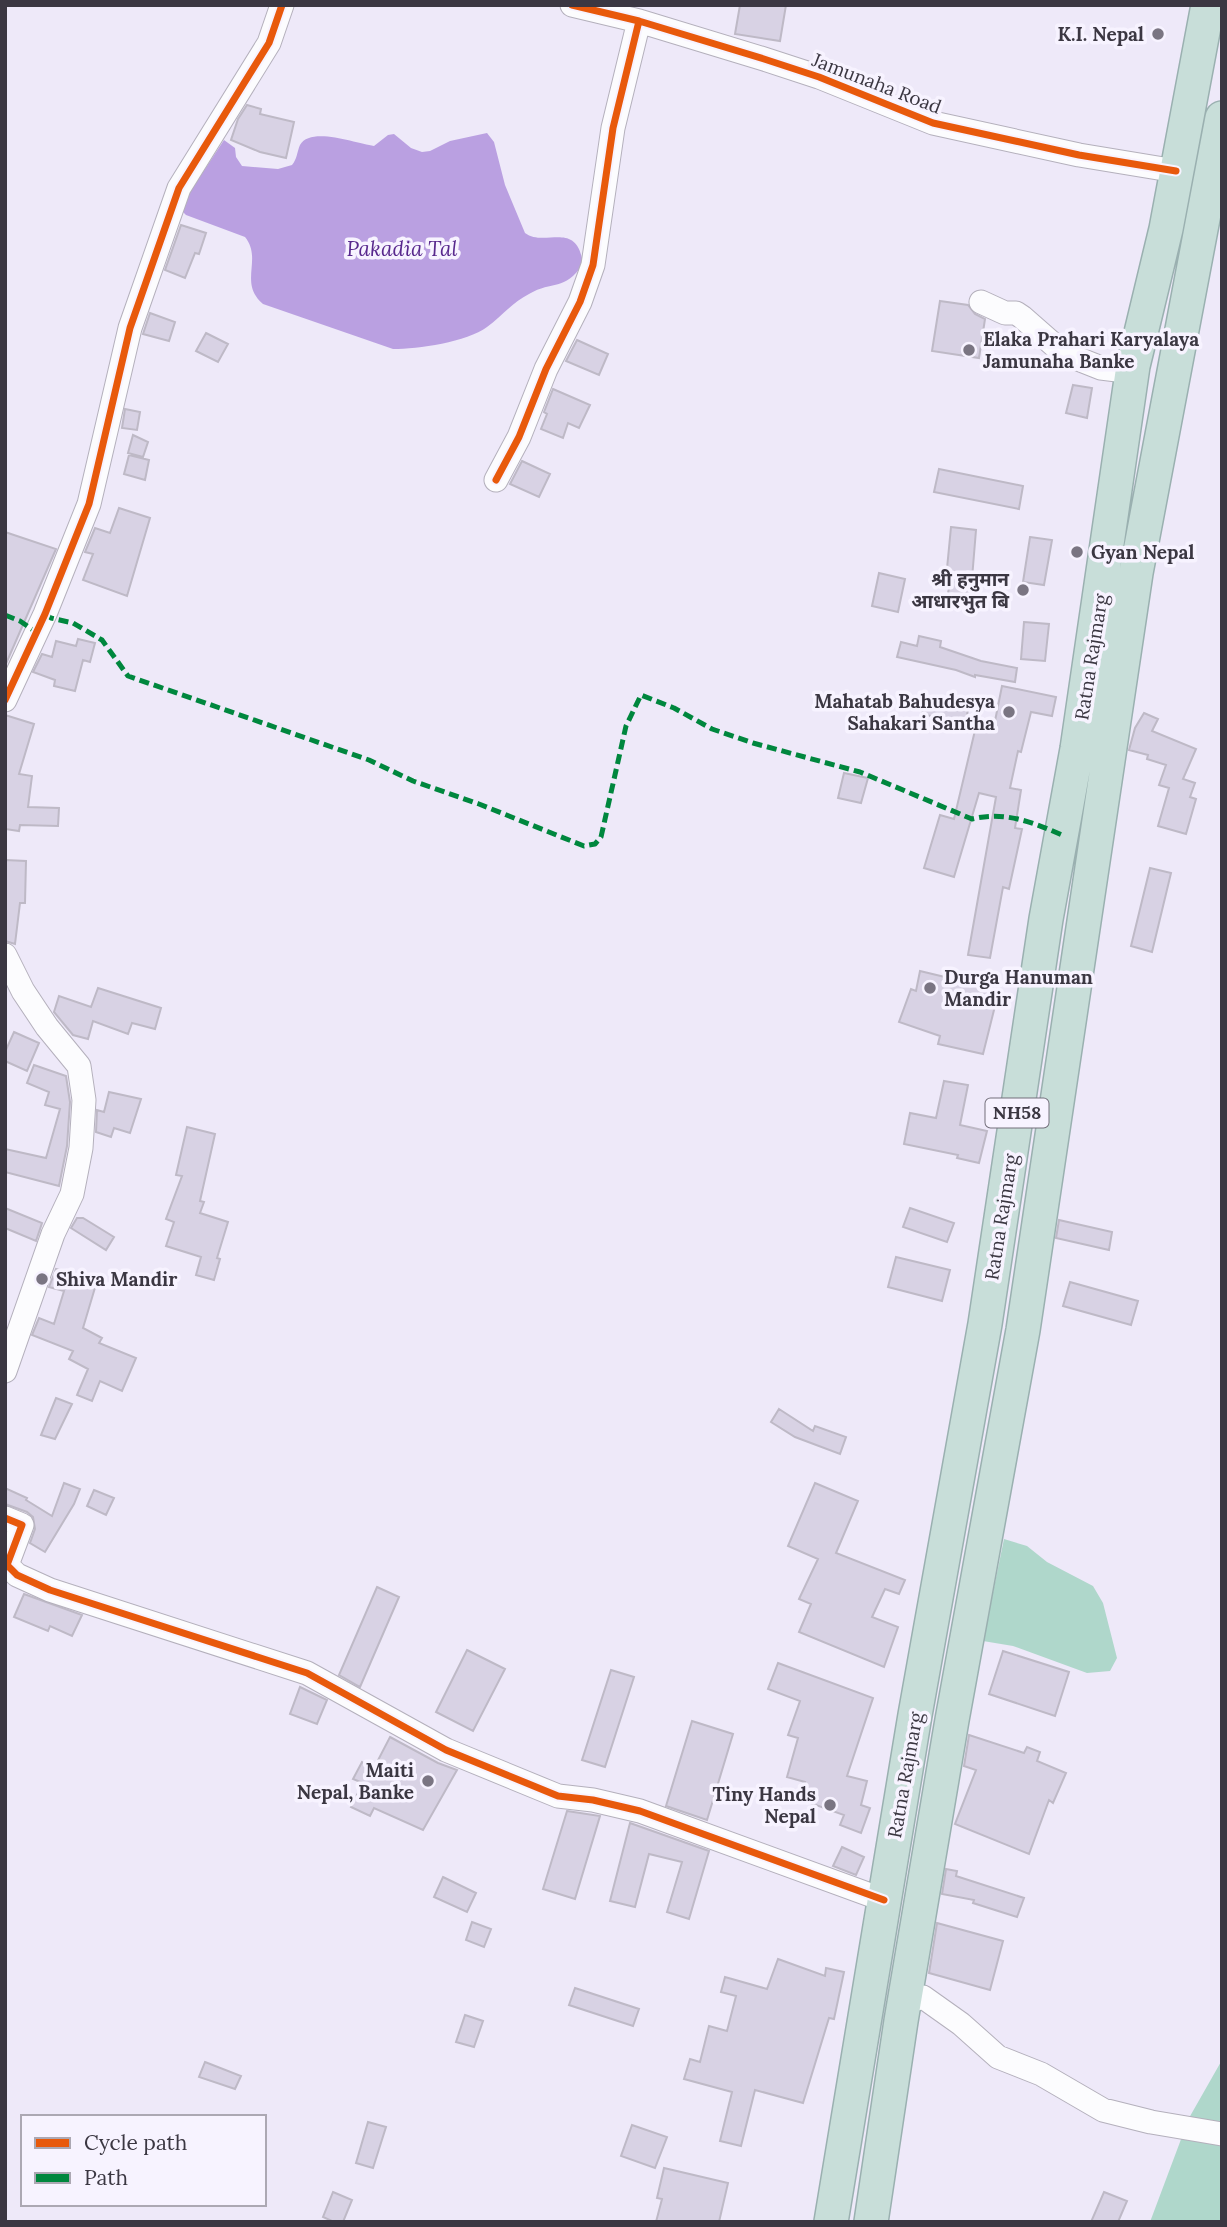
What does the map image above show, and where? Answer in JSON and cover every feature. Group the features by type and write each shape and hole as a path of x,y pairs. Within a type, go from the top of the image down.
{"highway":[{"name":"Ratna Rajmarg","path":"831,2222 884,1900 985,1324 1046,919 1079,735 1133,366 1166,229 1208,5"},
{"name":"Ratna Rajmarg","path":"871,2222 904,2003 952,1720 1023,1330 1136,573 1222,118"}],"street":[{"path":"5,700 45,614 89,504 130,328 179,188 269,43 282,5"},
{"name":"Jamunaha Road","path":"572,5 639,21 820,77 933,123 1079,155 1176,171"},
{"path":"496,480 519,437 542,379 580,302 593,265 613,128 639,21"},
{"path":"981,302 1005,313 1016,313 1063,353 1101,368 1117,370 1133,366"},
{"path":"5,956 23,991 47,1027 79,1066 84,1100 81,1147 72,1194 53,1234 5,1371"},
{"path":"5,1518 22,1525 7,1565 17,1575 50,1590 307,1673 446,1750 558,1796 593,1800 640,1811 884,1900"},
{"path":"904,2003 923,1997 961,2024 998,2057 1041,2074 1103,2110 1151,2122 1222,2134"}],"green space":[{"path":"1004,1539 1027,1546 1047,1562 1093,1586 1103,1603 1117,1658 1110,1671 1087,1673 1013,1646 983,1641"},
{"path":"1222,2060 1222,2222 1150,2222 1189,2118"}],"water":[{"name":"Pakadia Tal","path":"487,133 494,142 505,185 525,233 533,237 567,238 580,250 583,264 570,279 529,294 487,327 455,341 393,349 263,304 252,288 252,254 245,237 186,215 182,211 182,204 224,140 235,148 236,157 242,166 278,169 292,165 300,145 314,137 324,136 374,146 388,135 394,134 411,148 422,152 450,141"}],"building":[{"path":"740,5 786,5 780,41 735,34"},
{"path":"247,105 261,109 260,114 294,122 286,158 260,152 231,140 238,119"},
{"path":"181,225 206,233 199,254 195,253 185,278 165,270"},
{"path":"940,301 968,305 975,314 985,319 979,358 932,351"},
{"path":"150,313 175,322 169,341 143,334"},
{"path":"206,333 228,344 218,362 196,351"},
{"path":"577,340 608,354 599,375 566,361"},
{"path":"1073,385 1092,388 1087,418 1066,413"},
{"path":"553,389 590,405 579,428 568,423 563,438 541,429"},
{"path":"125,409 140,412 137,430 122,428"},
{"path":"133,435 148,442 143,457 128,453"},
{"path":"129,455 149,460 145,480 124,474"},
{"path":"522,461 550,474 539,497 510,484"},
{"path":"939,469 1023,486 1019,509 934,492"},
{"path":"119,508 150,518 127,596 83,580 93,554 85,552 95,528 110,533"},
{"path":"951,527 976,530 970,603 947,597 951,580 946,579"},
{"path":"5,532 56,549 5,666"},
{"path":"1030,537 1052,540 1044,585 1023,582"},
{"path":"879,573 905,579 898,612 872,606"},
{"path":"1024,622 1049,624 1045,661 1021,659"},
{"path":"919,636 941,641 940,647 981,661 1017,668 1015,682 975,677 897,657 901,642 917,646"},
{"path":"78,639 95,643 90,662 83,660 75,691 54,686 55,680 33,672 42,654 52,657 56,641 76,646"},
{"path":"1002,686 1056,697 1052,716 1031,712 1021,752 1018,751 1010,788 1021,790 1015,828 1022,829 1009,889 1003,887 990,958 968,955 996,797 979,793 954,877 924,868 940,815 954,819 977,722 994,726"},
{"path":"925,700 968,710 965,724 922,714"},
{"path":"1144,713 1158,719 1152,731 1196,749 1183,779 1195,783 1190,797 1196,799 1186,834 1158,826 1169,788 1159,785 1166,765 1147,759 1148,755 1129,750 1135,728"},
{"path":"5,715 34,724 19,774 32,776 28,807 59,808 58,826 20,825 19,831 5,829"},
{"path":"844,773 868,778 861,803 838,798"},
{"path":"5,860 26,861 25,903 20,903 15,944 5,941"},
{"path":"1150,868 1171,873 1152,952 1131,946"},
{"path":"920,971 999,990 983,1054 938,1044 940,1036 899,1022 911,989 916,991"},
{"path":"98,988 161,1008 155,1029 132,1023 128,1034 93,1021 88,1039 73,1035 54,1012 59,996 91,1007"},
{"path":"14,1032 39,1043 27,1071 5,1061 5,1052"},
{"path":"34,1065 66,1076 70,1102 67,1146 59,1186 5,1172 5,1149 46,1158 60,1109 45,1105 49,1092 27,1083"},
{"path":"944,1081 968,1085 960,1125 987,1131 979,1163 957,1158 958,1155 904,1144 910,1113 936,1118"},
{"path":"109,1092 141,1099 130,1133 114,1128 111,1137 96,1132 97,1110 104,1112"},
{"path":"187,1127 215,1134 200,1201 204,1202 200,1213 228,1222 217,1258 220,1259 214,1280 196,1275 201,1257 166,1246 174,1222 166,1219 182,1176 176,1175"},
{"path":"5,1208 42,1223 36,1241 5,1228"},
{"path":"910,1208 954,1223 947,1242 903,1227"},
{"path":"77,1218 83,1218 114,1237 106,1250 71,1228"},
{"path":"1059,1220 1112,1232 1109,1250 1056,1238"},
{"path":"896,1257 950,1270 942,1301 888,1287"},
{"path":"56,1269 97,1281 83,1328 102,1338 99,1343 136,1358 122,1391 100,1381 92,1401 77,1395 88,1369 69,1359 73,1351 32,1335 39,1318 54,1324 64,1291 49,1287"},
{"path":"1070,1282 1138,1301 1131,1325 1063,1306"},
{"path":"56,1398 72,1404 55,1439 41,1435"},
{"path":"779,1409 813,1431 815,1426 846,1437 840,1454 795,1437 771,1422"},
{"path":"64,1483 80,1489 45,1552 30,1543 35,1529 33,1517 5,1504 5,1488 27,1498 26,1500 52,1516"},
{"path":"815,1483 858,1501 836,1553 905,1580 899,1594 885,1589 872,1617 898,1627 884,1667 799,1632 811,1604 799,1599 818,1559 788,1546"},
{"path":"94,1490 114,1498 106,1515 87,1506"},
{"path":"377,1587 399,1597 360,1687 339,1675"},
{"path":"24,1594 82,1615 72,1636 50,1626 48,1631 14,1617"},
{"path":"467,1650 505,1669 473,1731 436,1712"},
{"path":"1003,1651 1069,1672 1055,1716 989,1694"},
{"path":"778,1663 873,1698 847,1776 867,1781 861,1805 870,1808 861,1833 840,1825 844,1815 799,1799 805,1782 787,1777 798,1738 788,1735 800,1701 768,1689"},
{"path":"611,1670 634,1677 605,1767 582,1760"},
{"path":"300,1687 327,1700 317,1724 290,1714"},
{"path":"692,1721 733,1734 707,1820 666,1806"},
{"path":"969,1735 1024,1753 1027,1747 1040,1752 1037,1761 1066,1773 1053,1803 1049,1800 1029,1854 955,1824 976,1770 964,1766"},
{"path":"390,1737 438,1763 457,1770 423,1830 374,1808 370,1816 351,1807 363,1783 353,1779 362,1762 374,1768"},
{"path":"567,1811 600,1816 575,1899 543,1889"},
{"path":"630,1823 709,1851 689,1919 667,1912 682,1862 649,1854 635,1907 610,1901"},
{"path":"842,1847 864,1857 856,1875 833,1866"},
{"path":"946,1869 957,1871 956,1876 1024,1898 1017,1917 973,1903 974,1900 942,1894"},
{"path":"443,1877 476,1893 467,1912 434,1897"},
{"path":"472,1922 491,1929 484,1947 466,1940"},
{"path":"937,1923 1003,1941 990,1990 929,1973"},
{"path":"778,1959 825,1976 826,1968 844,1972 834,2019 829,2018 803,2103 755,2090 741,2146 720,2141 732,2092 684,2079 690,2059 700,2062 709,2026 727,2031 736,1996 721,1992 725,1977 767,1989"},
{"path":"575,1988 639,2009 633,2026 569,2005"},
{"path":"465,2015 483,2021 474,2047 456,2042"},
{"path":"205,2062 241,2076 235,2089 199,2077"},
{"path":"368,2122 386,2127 373,2168 356,2163"},
{"path":"632,2125 667,2137 655,2168 621,2156"},
{"path":"664,2168 728,2183 719,2222 656,2222 662,2199 657,2198"},
{"path":"333,2192 352,2200 343,2222 334,2222 323,2217"},
{"path":"1104,2192 1127,2201 1118,2222 1091,2222"}],"marked path":[{"path":"45,614 73,623 102,640 128,676 369,760 413,781 584,846 595,844 601,837 626,726 641,695 674,708 712,729 860,772 972,819 1007,817 1062,835"},
{"path":"5,615 36,632"}],"cycle path":[{"path":"5,700 45,614 89,504 130,328 179,188 269,43 282,5"},
{"path":"572,5 639,21 764,59 819,77 933,123 1079,155 1176,171"},
{"path":"496,480 519,437 546,369 580,302 593,265 613,128 639,21"},
{"path":"5,1518 22,1525 7,1565 17,1575 50,1590 307,1673 446,1750 558,1796 593,1800 640,1811 884,1900"}],"place":[{"name":"K.I. Nepal","path":"1158,34"},
{"name":"Elaka Prahari Karyalaya Jamunaha Banke","path":"969,350"},
{"name":"Gyan Nepal","path":"1077,552"},
{"name":"श्री हनुमान आधारभुत बि","path":"1023,590"},
{"name":"Mahatab Bahudesya Sahakari Santha","path":"1009,712"},
{"name":"Durga Hanuman Mandir","path":"930,988"},
{"name":"Shiva Mandir","path":"42,1279"},
{"name":"Maiti Nepal, Banke","path":"428,1781"},
{"name":"Tiny Hands Nepal","path":"830,1805"}]}
